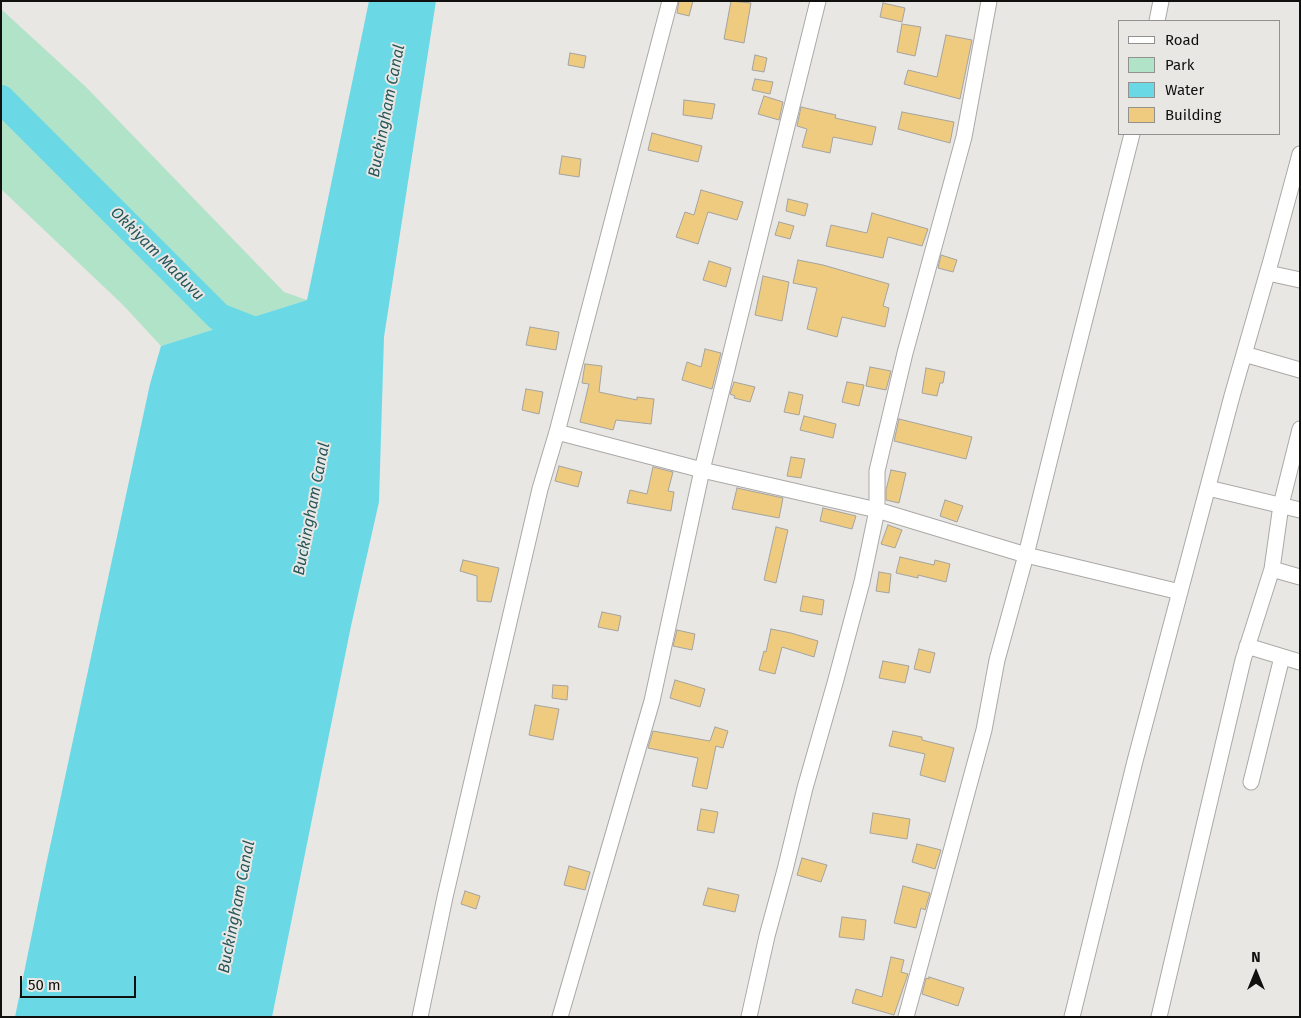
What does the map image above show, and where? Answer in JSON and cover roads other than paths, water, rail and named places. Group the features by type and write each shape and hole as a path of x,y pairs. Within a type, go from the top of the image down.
{"street":[{"path":"420,1017 445,897 540,489 557,432 670,1"},
{"path":"560,1017 652,701 702,470 818,1"},
{"path":"748,1017 805,788 862,582 877,510 880,462 905,353 964,137 989,1"},
{"path":"1157,20 1161,1"},
{"path":"906,1017 984,730 997,660 1026,556 1132,135"},
{"path":"1072,1017 1135,761 1244,354 1300,154"},
{"path":"1268,273 1300,280"},
{"path":"1244,354 1300,370"},
{"path":"1159,1017 1247,646 1272,569 1281,505 1300,429"},
{"path":"557,432 702,470 877,510 1026,556 1180,592"},
{"path":"1208,488 1300,510"},
{"path":"1272,569 1300,577"},
{"path":"1247,646 1300,662"},
{"path":"1251,782 1282,657"}],"water":[{"name":"Buckingham Canal","path":"369,1 436,1 384,337 379,502 351,626 272,1017 15,1017 150,384 161,346 307,300"}],"waterway":[{"name":"Okkiyam Maduvu","path":"1,99 219,317 268,336"}]}
